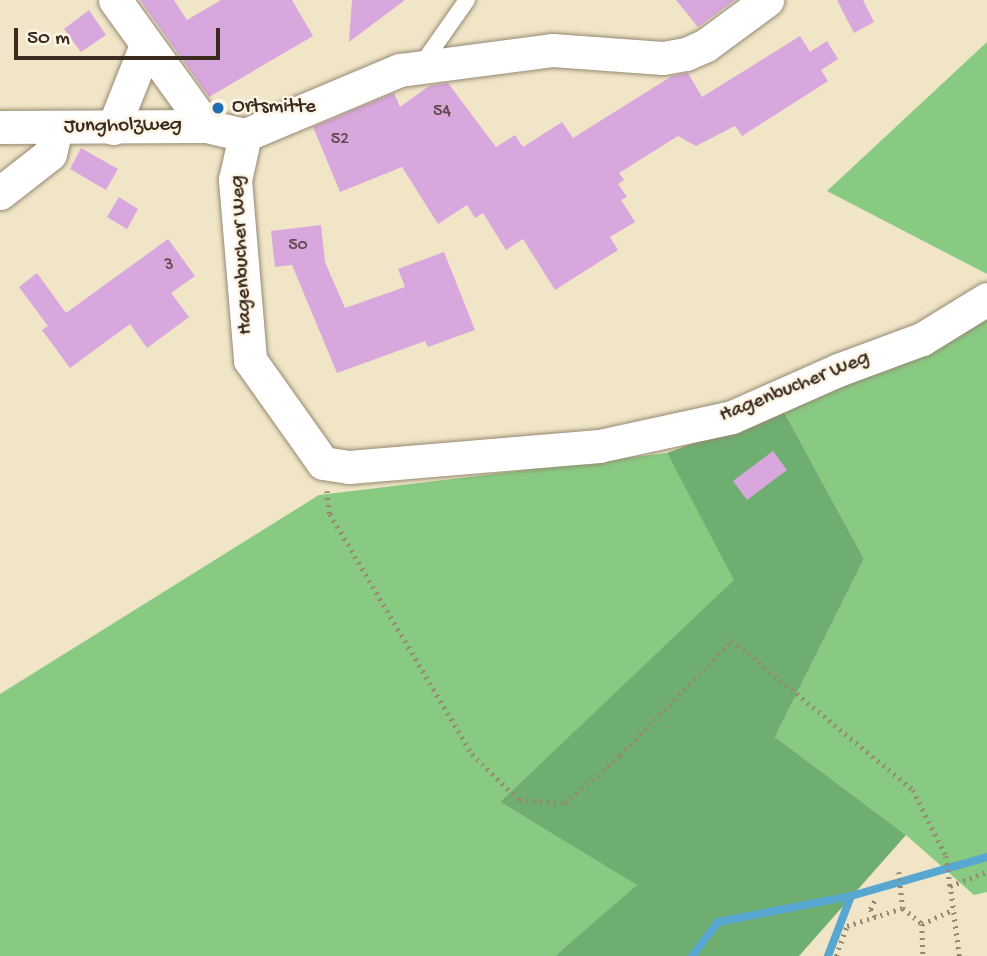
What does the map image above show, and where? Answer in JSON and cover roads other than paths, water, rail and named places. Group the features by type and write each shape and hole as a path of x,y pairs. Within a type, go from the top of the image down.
{"street":[{"path":"115,0 206,126"},
{"path":"245,135 400,69 552,50 663,58 686,54 706,45 767,0"},
{"path":"113,128 146,45"},
{"name":"Jungholzweg","path":"0,127 206,126 245,135"},
{"path":"0,193 50,154 56,128"},
{"name":"Hagenbucher Weg","path":"245,135 235,180 250,360 323,463 349,467 599,446 732,417 922,339 987,299"}],"lane":[{"path":"419,66 467,0"}],"waterway":[{"path":"828,956 851,896 987,857"},
{"path":"692,956 718,922 851,896"}],"place":[{"name":"Ortsmitte","path":"218,108"}]}
